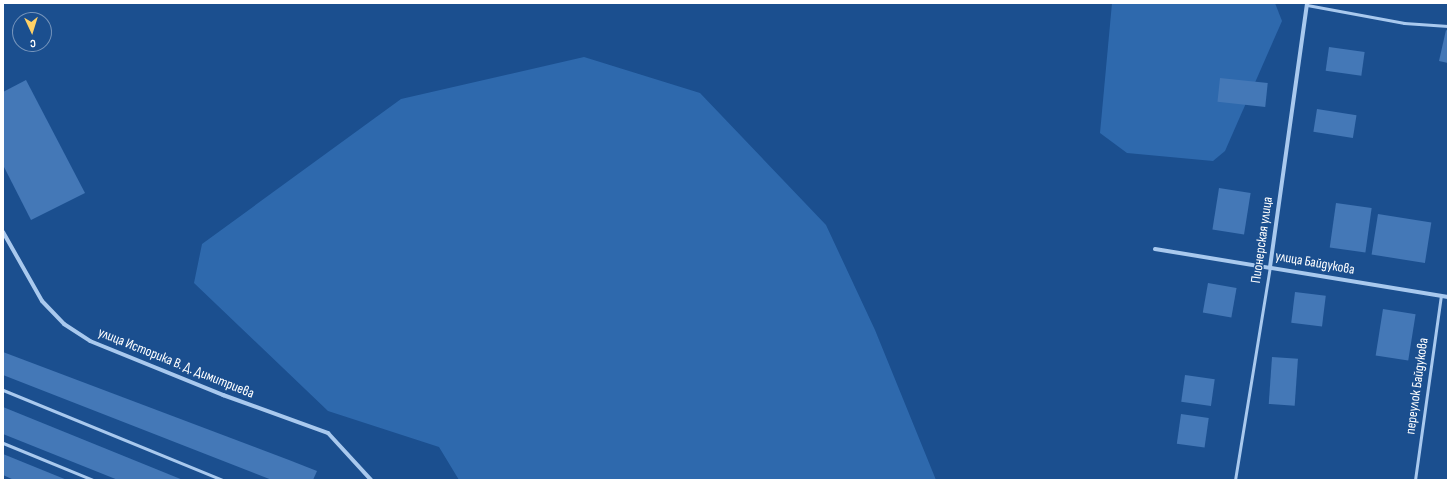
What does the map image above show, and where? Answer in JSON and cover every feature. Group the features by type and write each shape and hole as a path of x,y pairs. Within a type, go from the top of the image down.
{"street":[{"name":"Пионерская улица","path":"1270,267 1307,4"},
{"name":"улица Историка В. Д. Димитриева","path":"3,232 42,301 64,324 90,341 223,395 328,433 371,480"},
{"name":"улица Байдукова","path":"1155,249 1448,297"}],"lane":[{"path":"1307,4 1404,23 1448,26"},
{"name":"Пионерская улица","path":"1235,480 1270,267"},
{"name":"переулок Байдукова","path":"1415,480 1440,296"},
{"path":"3,390 222,480"},
{"path":"3,443 93,480"}],"shaded area":[{"path":"1112,3 1275,3 1282,21 1225,151 1213,161 1127,153 1100,133"},
{"path":"584,57 700,93 826,225 875,330 936,480 459,480 439,447 328,411 194,283 202,244 401,99"}],"building":[{"path":"1446,30 1448,31 1448,63 1439,61"},
{"path":"1329,47 1365,52 1361,76 1326,71"},
{"path":"1220,78 1268,83 1265,107 1217,102"},
{"path":"26,80 85,193 31,220 3,165 3,92"},
{"path":"1317,109 1357,115 1353,138 1313,132"},
{"path":"1219,188 1251,193 1244,234 1212,229"},
{"path":"1336,203 1372,208 1365,253 1330,248"},
{"path":"1378,214 1431,222 1425,263 1372,254"},
{"path":"1208,283 1237,288 1231,318 1203,313"},
{"path":"1295,292 1326,296 1322,327 1291,323"},
{"path":"1383,309 1416,314 1408,361 1376,355"},
{"path":"3,352 317,471 313,480 272,480 3,375"},
{"path":"1272,357 1298,359 1295,406 1269,404"},
{"path":"1185,375 1215,379 1211,406 1181,402"},
{"path":"3,407 183,480 118,480 3,434"},
{"path":"1181,414 1209,418 1205,448 1177,444"},
{"path":"3,454 67,480 14,480 3,475"}]}
